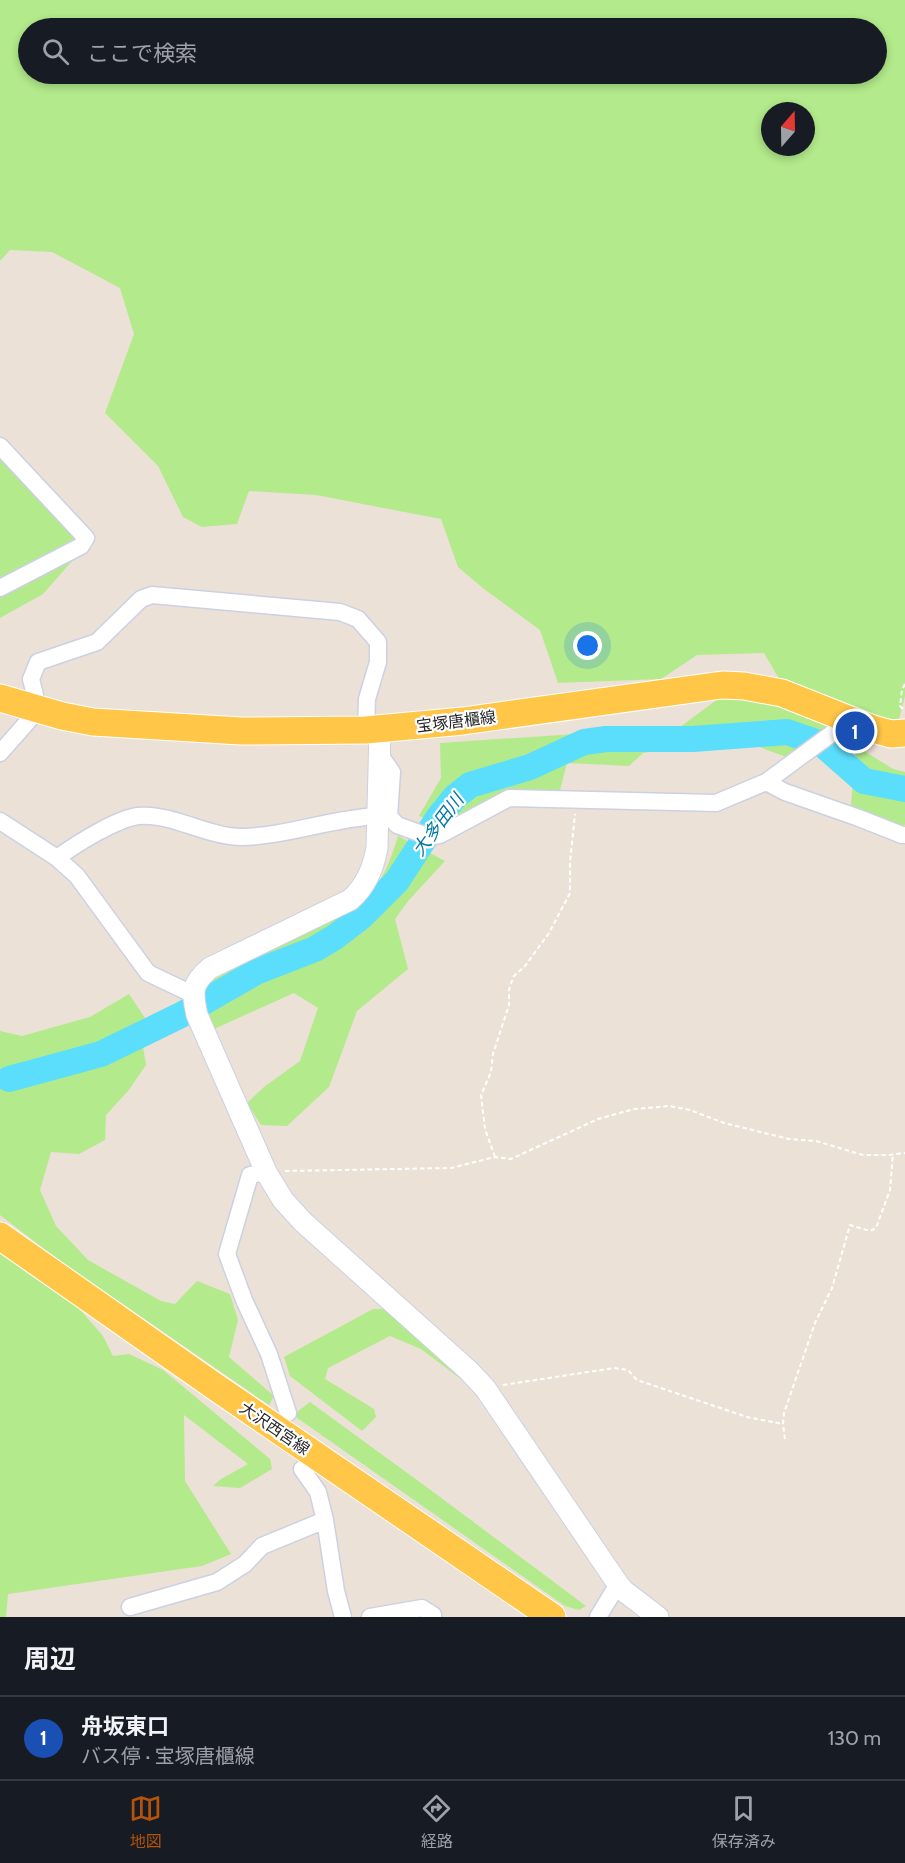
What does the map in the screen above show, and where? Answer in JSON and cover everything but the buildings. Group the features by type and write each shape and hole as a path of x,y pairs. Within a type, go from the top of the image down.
{"main road":[{"name":"宝塚唐櫃線","path":"0,698 62,716 93,722 375,739 463,721 722,685 744,686 782,693 891,734 905,733"},
{"name":"大沢西宮線","path":"0,1236 208,1382 552,1617"}],"street":[{"path":"0,446 86,538 81,546 0,588"},
{"path":"35,694 31,679 38,662 97,642 141,599 152,595 340,612 358,619 378,642 378,662 367,699 375,739 378,816 374,864 363,886 350,900 210,968 200,976 192,994 197,1015 266,1172 283,1200 303,1222 468,1370 485,1388 618,1584 658,1617"},
{"path":"375,739 392,772 389,816 397,825 430,837 440,835 509,798 716,803 766,782 838,729 847,717"},
{"path":"0,753 30,719"},
{"path":"766,782 785,792 905,835"},
{"path":"57,858 113,824 138,816 174,820 230,837 244,837 378,816"},
{"path":"0,821 57,858 77,876 148,973 192,994"},
{"path":"266,1172 250,1175 227,1254 244,1300 269,1354 288,1413"},
{"path":"302,1468 318,1492 343,1617"},
{"path":"130,1607 217,1582 245,1564 262,1546 325,1520"},
{"path":"598,1617 618,1584"},
{"path":"370,1617 422,1608 433,1617"}],"path":[{"path":"905,684 900,706 905,711"},
{"path":"495,1157 485,1129 481,1095 491,1071 493,1054 509,1005 509,990 513,977 525,966 549,933 570,893 570,861 577,800"},
{"path":"266,1172 451,1168 495,1157 512,1159 598,1119 634,1109 669,1106 690,1110 724,1123 789,1139 816,1141 863,1155 905,1153"},
{"path":"785,1439 784,1413 815,1323 832,1288 850,1225 870,1231 876,1228 890,1190 893,1155"},
{"path":"485,1388 614,1368 628,1370 637,1380 725,1410 783,1424"}],"green space":[{"path":"0,0 905,0 905,696 898,723 784,687 764,653 697,655 661,679 558,683 540,630 458,567 441,519 316,495 249,491 237,524 202,527 183,517 158,466 105,413 134,334 120,288 52,252 10,250 0,261"},
{"path":"0,445 83,531 72,561 43,594 0,618"},
{"path":"722,696 768,699 838,729 789,758 741,738 692,743 643,753 629,766 567,763 560,790 500,794 445,825 419,816 441,778 440,743 680,727"},
{"path":"856,746 893,769 905,772 905,825 894,826 851,805"},
{"path":"398,836 445,861 409,900 395,919 408,969 357,1011 329,1087 287,1126 261,1125 247,1103 264,1087 300,1061 318,1008 294,993 214,1029 203,995 214,979 366,899 386,869"},
{"path":"129,994 147,1021 143,1047 146,1065 128,1091 106,1115 105,1140 79,1154 51,1152 40,1190 56,1226 88,1260 161,1301 175,1304 197,1281 230,1294 238,1320 229,1357 274,1396 269,1405 56,1258 0,1215 0,1031 22,1036 90,1017"},
{"path":"0,1250 27,1273 75,1304 103,1336 113,1356 129,1354 163,1370 270,1459 272,1469 240,1488 213,1486 248,1464 184,1415 185,1481 231,1554 202,1566 8,1594 6,1617 0,1617"},
{"path":"373,1309 388,1309 470,1386 421,1349 390,1336 328,1368 325,1379 374,1409 376,1417 362,1431 290,1376 284,1357"},
{"path":"310,1402 586,1606 579,1610 565,1606 293,1415"}],"waterway":[{"name":"大多田川","path":"9,1079 101,1054 181,1015 256,972 315,949 361,917 397,881 438,818 455,797 470,785 530,767 584,742 606,739 693,739 787,732 822,744 864,781 905,789"}],"place":[{"name":"舟坂東口","path":"855,731"}]}
